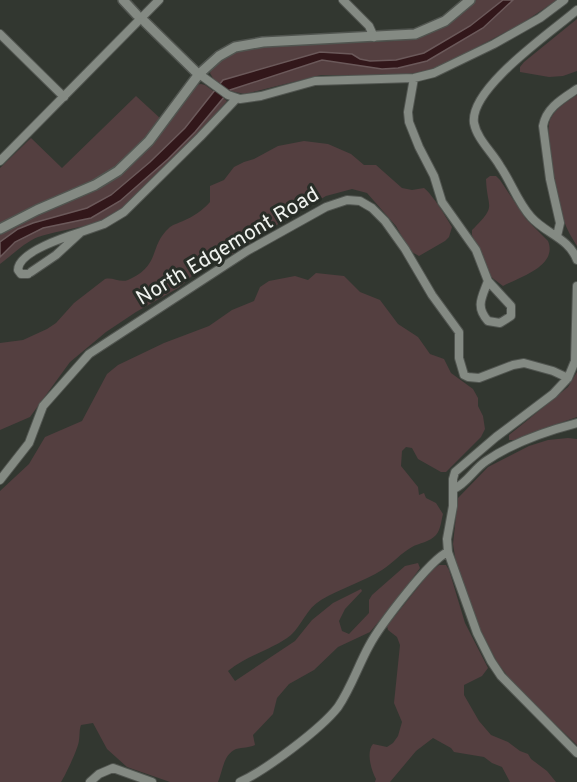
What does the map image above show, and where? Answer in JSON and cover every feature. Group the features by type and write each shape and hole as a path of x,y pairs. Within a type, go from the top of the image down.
{"street":[{"path":"123,0 197,72 216,87 232,97 250,99 306,83 326,80 414,78 434,73 494,44 540,18 564,0"},
{"path":"0,161 159,0"},
{"path":"343,0 369,26 374,37"},
{"path":"0,229 95,185 118,171 149,141 197,72 226,51 252,42 404,36 436,27 453,16 470,0"},
{"path":"577,10 506,70 481,98 474,114 479,135 499,163 527,213 542,228 557,236 570,247 577,260"},
{"path":"0,34 64,97"},
{"path":"414,78 408,112 411,127 434,176 443,205 476,250 488,281 512,309 511,316 500,323 488,321 480,309 480,300 488,281"},
{"path":"557,236 560,224 547,160 544,118 550,109 577,89"},
{"path":"81,232 56,255 29,273 21,274 18,270 18,264 24,257 60,239 104,224 124,212 200,137 232,97"},
{"name":"North Edgemont Road","path":"0,480 29,443 43,406 82,361 109,340 256,246 326,207 347,200 360,201 372,208 385,221 405,249 435,301 459,332 459,365 464,375 479,378 513,364 524,363 554,371 568,378"},
{"path":"577,285 574,367 568,378 553,394 458,468 453,475 454,489 447,537 448,552 477,633 496,669 577,753"},
{"path":"454,489 480,466 498,454 554,430 577,423"},
{"path":"240,782 257,773 330,717 346,693 380,629 433,562 448,552"},
{"path":"90,782 99,774 112,768 152,782"}],"shaded area":[{"path":"475,0 557,0 521,24 441,66 420,73 384,76 321,75 245,94 230,91 214,80 210,73 221,60 236,51 265,46 394,41 417,37 447,25"},
{"path":"503,0 513,0 483,28 427,61 398,68 382,69 322,60 230,90 195,132 120,201 91,218 43,228 15,242 0,257 0,242 18,229 87,208 111,195 185,128 223,80 320,52 352,54 370,61 396,60 424,53 470,26"},
{"path":"577,19 577,71 563,76 549,77 520,72 520,67 524,62"},
{"path":"201,84 227,101 197,135 126,205 116,213 95,223 33,239 0,264 0,235 13,226 118,175 130,166 150,145 195,85"},
{"path":"577,95 577,246 564,221 553,169 549,128 550,120 555,112"},
{"path":"136,96 161,119 126,160 98,179 0,224 0,168 31,138 62,168"},
{"path":"304,141 328,144 351,154 364,165 376,165 402,188 412,190 424,188 452,227 449,237 419,256 410,251 396,226 367,193 352,189 326,196 234,253 196,271 178,288 106,332 70,362 30,417 0,430 0,343 23,340 47,329 56,323 74,303 105,279 125,281 139,274 150,262 163,234 170,227 194,215 210,202 210,186 224,180 234,167 244,162 278,146"},
{"path":"496,176 500,180 526,219 548,241 550,250 548,257 536,270 503,286 491,277 472,235 472,230 488,211 486,179"},
{"path":"316,273 344,276 360,292 380,300 398,324 418,337 430,354 444,359 451,373 473,389 478,398 485,429 481,437 446,472 441,472 418,459 412,448 406,447 402,451 401,466 418,487 419,495 424,493 426,498 436,503 443,514 439,530 434,537 408,549 375,574 321,600 291,635 228,671 235,681 295,641 312,620 333,603 361,589 362,591 345,609 339,621 342,631 349,634 369,613 369,600 372,595 405,566 418,563 420,568 370,632 338,647 314,670 289,684 277,698 273,714 253,735 255,745 236,749 228,755 218,782 170,782 127,767 107,749 93,723 81,725 77,749 61,782 0,782 0,491 29,464 45,437 82,421 107,374 118,365 164,343 209,326 232,310 254,301 260,287 269,281 295,276 308,280"},
{"path":"577,372 577,417 516,440 509,440 509,435 568,387"},
{"path":"577,439 577,745 515,686 497,662 477,623 457,569 453,544 458,498 488,467 529,446 548,440"},
{"path":"439,565 446,565 449,570 465,623 488,668 482,676 464,685 464,695 479,721 491,735 528,754 556,782 510,782 502,767 484,757 454,752 433,738 416,751 390,782 375,782 370,761 371,747 373,744 387,747 393,743 398,736 402,722 394,703 400,645 397,637 388,630 387,626 431,571"}]}
